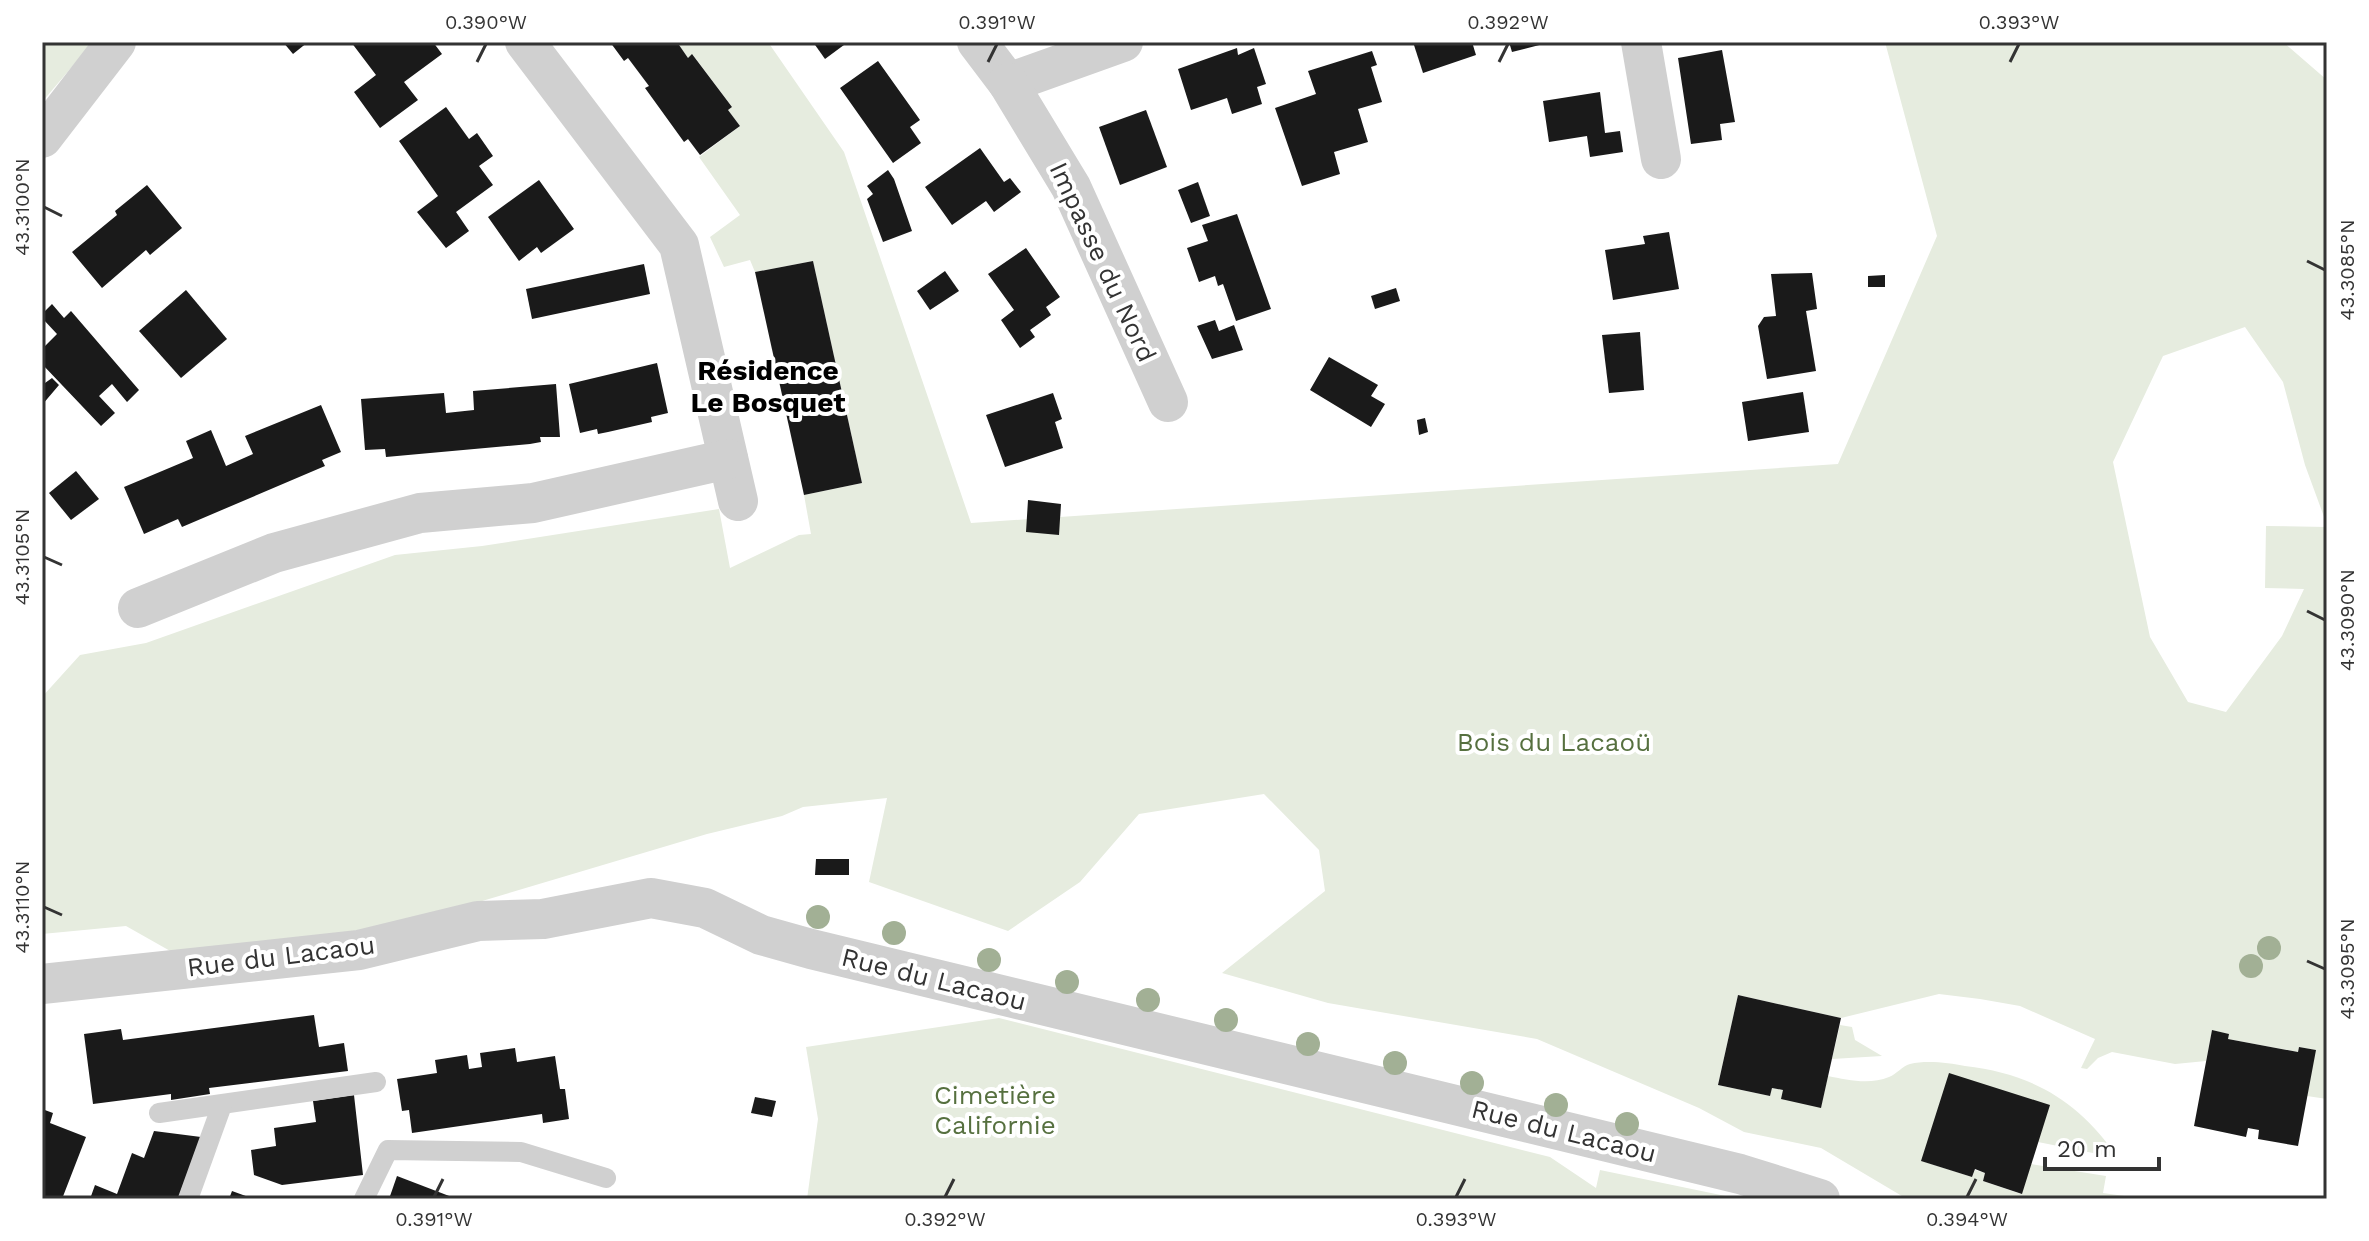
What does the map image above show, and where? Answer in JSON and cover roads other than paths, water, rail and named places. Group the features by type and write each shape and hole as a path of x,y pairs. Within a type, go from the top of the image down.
{"street":[{"path":"42,138 116,42"},
{"path":"525,42 679,245 738,501"},
{"name":"Impasse du Nord","path":"977,42 1008,83 1071,187 1168,402"},
{"path":"1008,83 1123,42"},
{"path":"1641,42 1661,159"},
{"path":"138,608 274,553 420,513 533,503 728,459"},
{"name":"Rue du Lacaou","path":"42,984 359,950 478,921 543,919 651,898 705,908 761,935 811,949 1740,1174 1820,1199"}],"lane":[{"path":"159,1113 376,1082"},
{"path":"188,1199 222,1105"},
{"path":"364,1199 388,1150 521,1152 606,1178"}],"district":[{"name":"Résidence Le Bosquet","path":"768,386"}],"park label":[{"name":"Bois du Lacaoü","path":"1554,742"},
{"name":"Cimetière Californie","path":"995,1110"}]}
